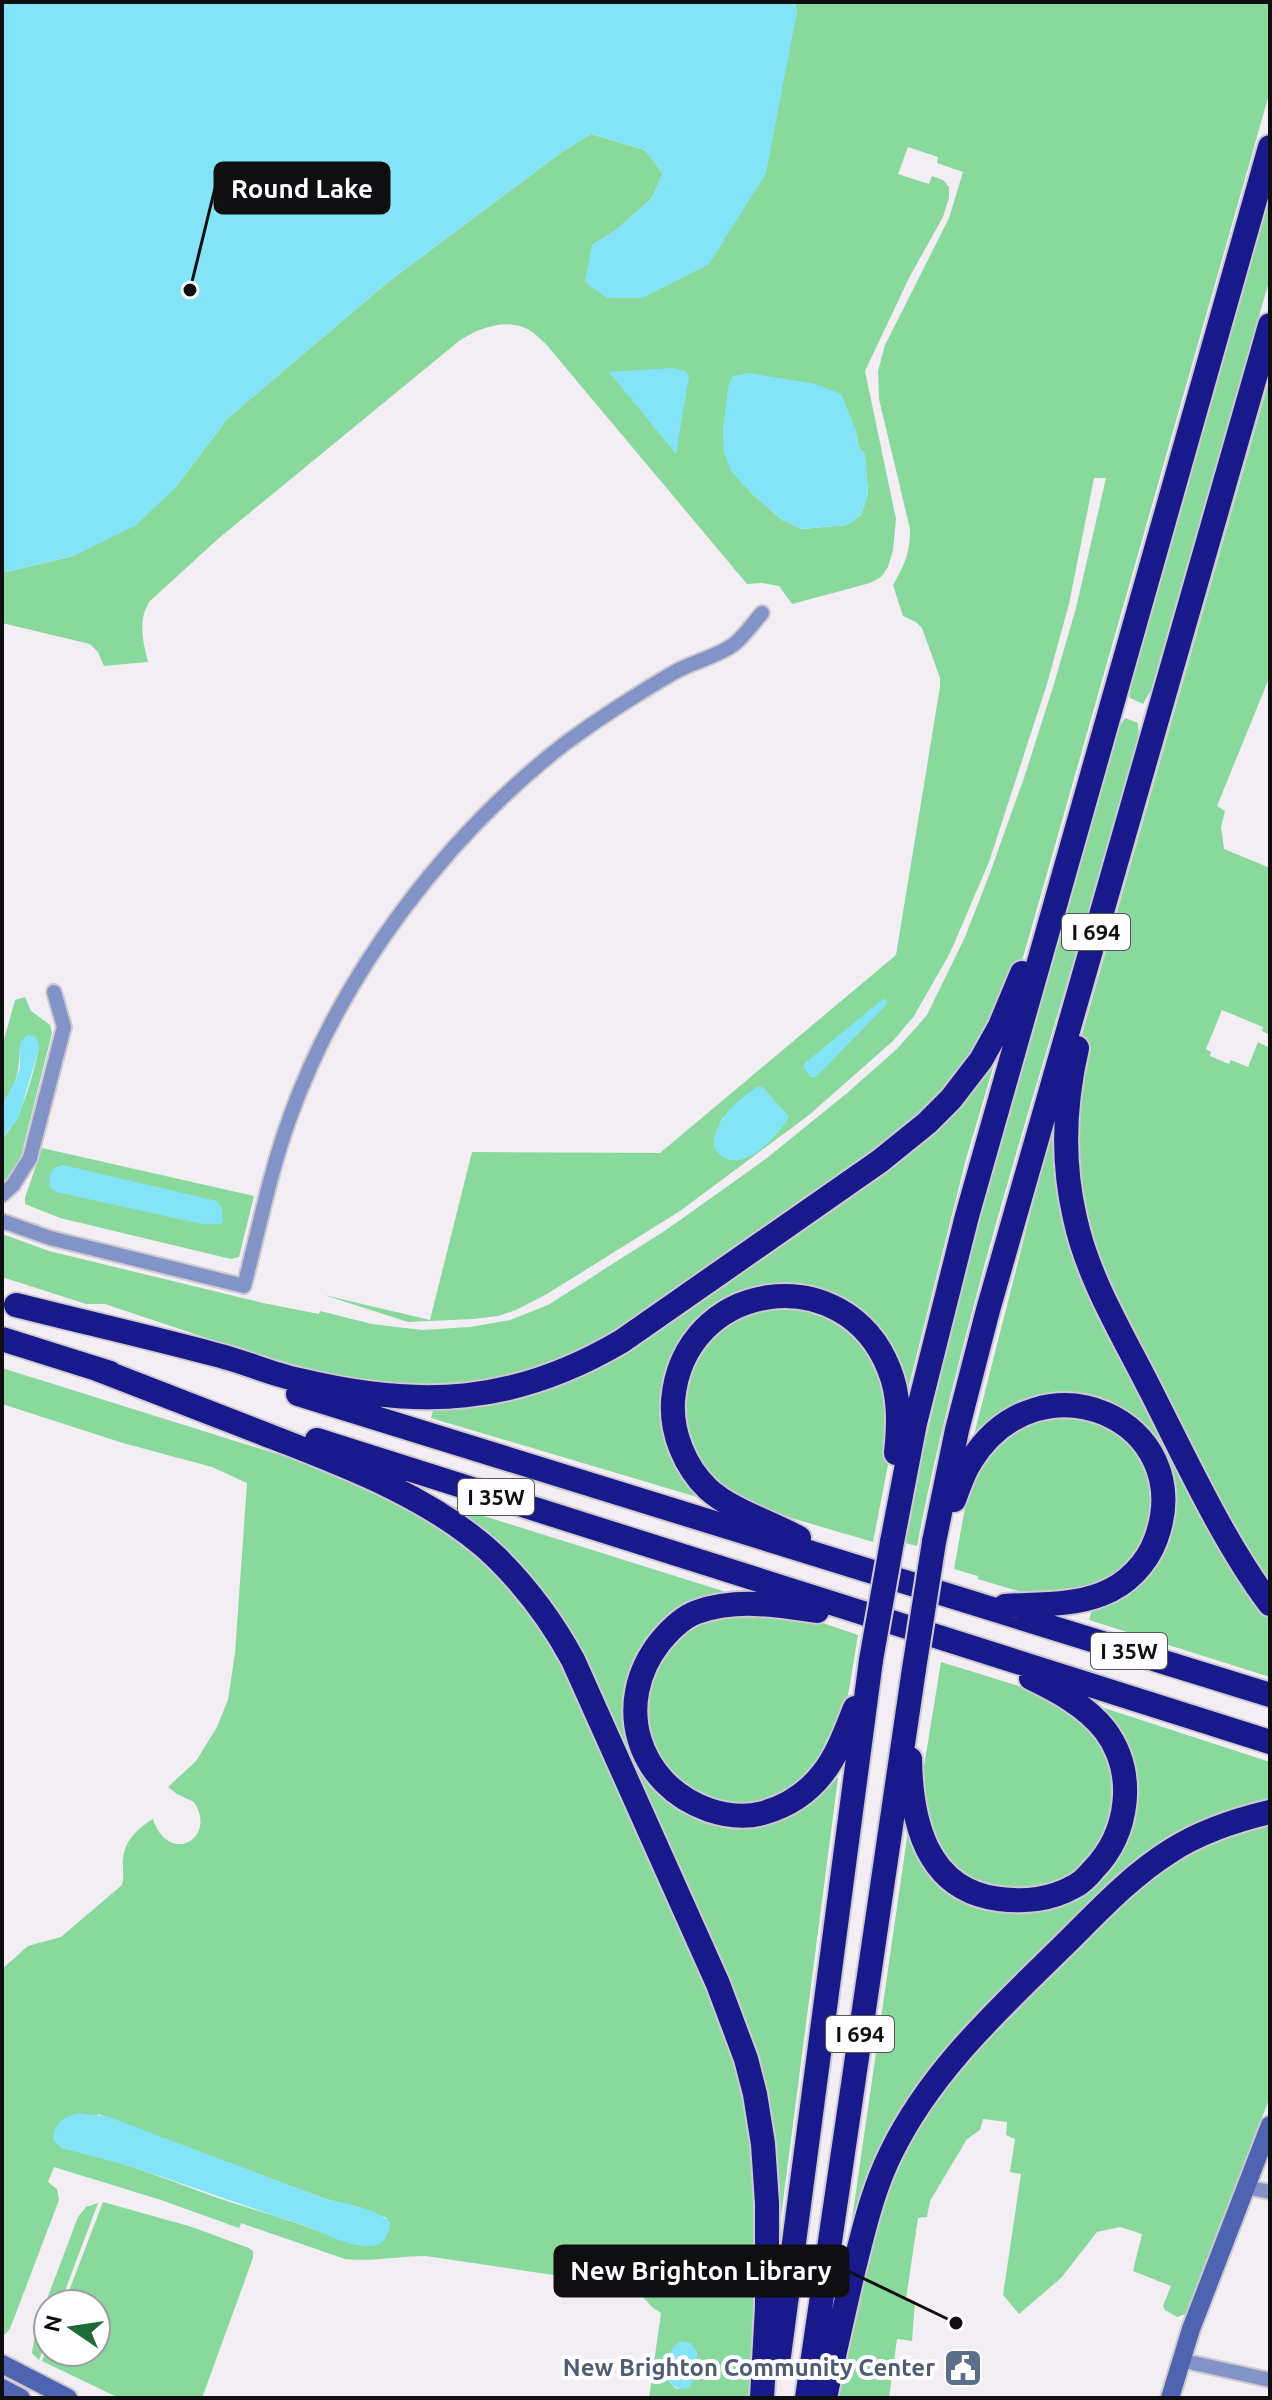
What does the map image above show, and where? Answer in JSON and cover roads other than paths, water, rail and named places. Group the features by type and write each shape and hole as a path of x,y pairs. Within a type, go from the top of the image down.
{"highway":[{"name":"I 694","path":"774,2398 868,1672 915,1423 959,1245 1270,147"},
{"name":"I 694","path":"807,2398 914,1669 950,1463 980,1337 1270,325"},
{"path":"9,1303 220,1356 295,1379 400,1396 462,1397 502,1391 539,1381 588,1361 649,1324 893,1152 927,1123 962,1086 990,1045 1015,993 1105,732"},
{"path":"1100,920 1067,1114 1066,1161 1075,1220 1097,1281 1170,1429 1242,1563 1270,1604"},
{"path":"847,1563 719,1497 709,1490 687,1462 674,1424 675,1389 687,1352 711,1323 742,1304 776,1296 814,1300 858,1324 882,1354 893,1382 898,1416 895,1464 898,1509"},
{"name":"I 35W","path":"9,1303 1270,1695"},
{"name":"I 35W","path":"2,1339 1270,1742"},
{"path":"97,1369 309,1451 421,1504 496,1558 560,1635 718,1984 751,2079 763,2144 767,2203 767,2307 762,2398"},
{"path":"934,1542 972,1460 998,1430 1020,1414 1045,1406 1074,1404 1101,1410 1122,1422 1140,1439 1154,1461 1159,1476 1162,1516 1154,1545 1130,1578 1112,1590 1087,1600 989,1607"},
{"path":"868,1672 833,1758 817,1781 795,1801 756,1815 721,1814 682,1797 656,1772 638,1735 634,1709 639,1679 659,1643 693,1613 755,1603 895,1623"},
{"path":"908,1710 910,1770 916,1818 928,1851 958,1884 979,1894 1023,1902 1035,1901 1077,1886 1101,1863 1115,1841 1125,1800 1120,1761 1106,1731 1081,1707 1055,1691 941,1638"},
{"path":"825,2398 874,2193 902,2132 938,2077 980,2028 1144,1870 1186,1843 1270,1812"}],"street":[{"path":"2,1221 50,1238 244,1286 268,1186 290,1115 307,1075 350,993 383,939 429,875 499,801 556,751 637,695 677,671 734,644 762,613"},
{"path":"2,1195 13,1185 30,1158 64,1027 54,992"},
{"path":"1161,2398 1180,2360 1270,2125"},
{"path":"1246,2187 1270,2192"},
{"path":"1180,2360 1270,2380"},
{"path":"1170,2398 1180,2360"},
{"path":"4,2369 11,2394"},
{"path":"4,2369 68,2398"}],"water":[{"path":"2,2 795,2 797,12 766,173 709,264 643,298 607,298 585,282 592,245 616,230 651,199 663,174 645,150 591,134 562,152 388,282 228,418 175,488 135,526 73,556 2,573"},
{"path":"673,368 685,371 689,377 676,454 609,372"},
{"path":"749,373 816,384 841,394 859,447 865,455 868,494 861,515 847,525 802,529 782,520 731,471 724,453 723,430 728,387 733,376"},
{"path":"883,999 887,1000 887,1004 816,1077 811,1077 803,1067 805,1063"},
{"path":"27,1035 35,1036 39,1048 19,1117 2,1139 2,1105 16,1079 20,1067 20,1043"},
{"path":"759,1086 788,1119 774,1137 754,1154 733,1160 723,1157 714,1147 722,1120 735,1104"},
{"path":"63,1165 217,1201 222,1208 223,1222 202,1224 56,1192 50,1187 49,1178 54,1168"},
{"path":"80,2113 109,2117 326,2199 368,2210 390,2222 387,2235 383,2242 375,2245 352,2244 153,2174 61,2148 53,2139 58,2124"},
{"path":"680,2341 691,2343 697,2352 689,2388 672,2385 666,2371 670,2354"}],"place":[{"name":"Round Lake","path":"190,290"},
{"name":"New Brighton Library","path":"956,2323"},
{"name":"New Brighton Community Center","path":"963,2368"}]}
